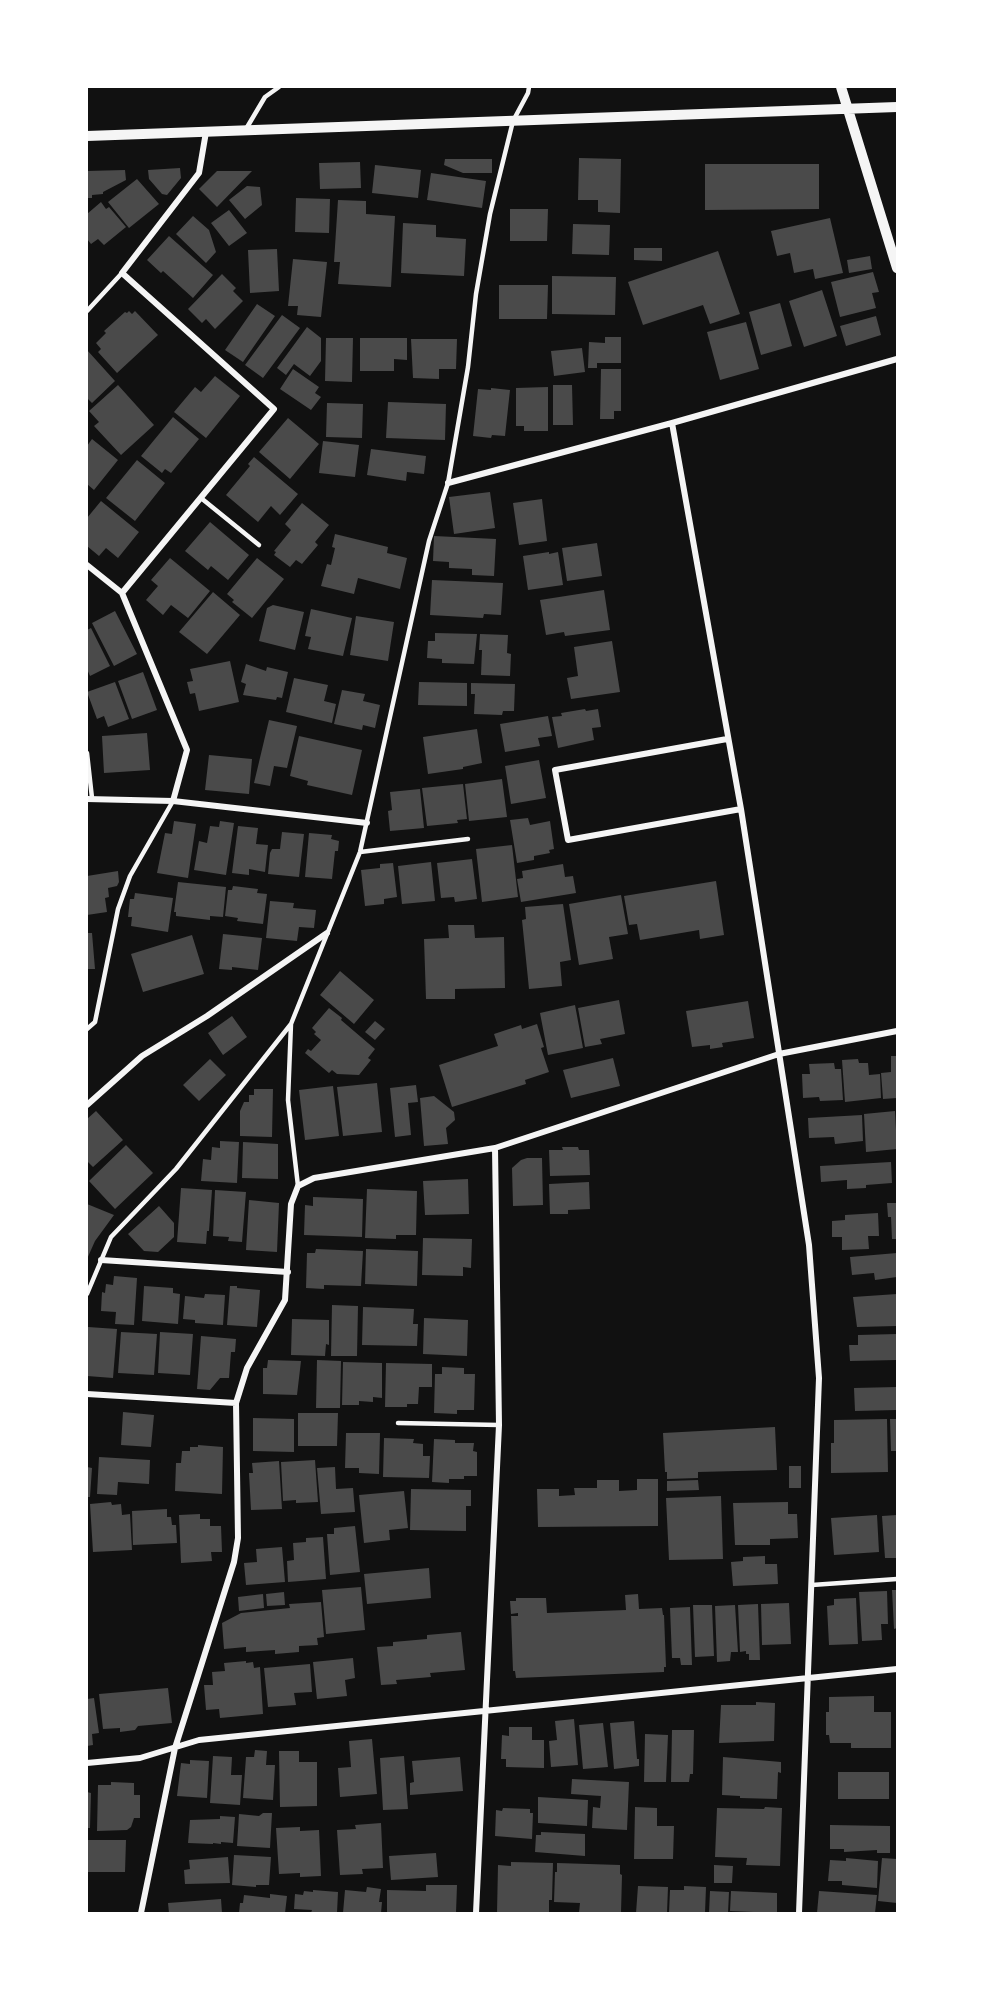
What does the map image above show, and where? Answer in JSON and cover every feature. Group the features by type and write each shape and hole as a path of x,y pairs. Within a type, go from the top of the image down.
{"street":[{"path":"841,87 897,268"},
{"path":"87,136 897,107"},
{"path":"122,593 274,409 122,273 199,173 206,132"},
{"path":"448,483 897,359"},
{"path":"672,423 741,809 809,1245 819,1378 799,1913"},
{"path":"87,565 122,593 187,750 173,801"},
{"path":"728,739 555,770 568,840 741,809"},
{"path":"90,798 173,801 367,823"},
{"path":"87,1105 142,1056 207,1016 327,933"},
{"path":"141,1913 175,1748 234,1562 237,1538 236,1403 247,1368 285,1300 291,1204 298,1186 314,1178 495,1148 779,1054 897,1031"},
{"path":"476,1913 500,1425 495,1148"},
{"path":"101,1260 288,1272"},
{"path":"87,1394 236,1403"},
{"path":"87,1763 140,1758 199,1740 897,1669"}],"lane":[{"path":"245,130 265,97 279,87"},
{"path":"87,1294 111,1237 176,1169 291,1024 360,852 429,541 448,483 468,367 476,294 490,214 513,121 529,87"},
{"path":"87,312 122,273"},
{"path":"201,498 259,545"},
{"path":"87,753 90,798"},
{"path":"87,1029 95,1022 118,909 130,876 173,801"},
{"path":"360,852 468,840"},
{"path":"291,1024 288,1100 298,1186"},
{"path":"398,1423 500,1425"},
{"path":"812,1585 897,1579"}],"building":[{"path":"579,158 621,159 620,213 598,212 598,200 578,200"},
{"path":"445,159 492,159 492,173 463,173 444,165"},
{"path":"360,162 361,188 320,189 319,163"},
{"path":"705,164 819,164 819,209 705,210"},
{"path":"375,165 421,170 418,198 372,193"},
{"path":"180,168 181,178 167,195 162,194 149,179 148,170"},
{"path":"125,170 126,180 103,194 87,198 87,171"},
{"path":"217,171 252,171 217,207 199,189"},
{"path":"431,173 486,181 482,208 427,200"},
{"path":"137,179 159,204 129,228 108,202"},
{"path":"247,186 260,187 262,205 245,219 229,200"},
{"path":"296,198 330,199 329,233 295,232"},
{"path":"338,200 366,201 366,214 395,216 391,287 338,284 340,262 334,262"},
{"path":"101,202 106,209 109,207 126,227 104,245 98,239 91,244 87,239 87,214"},
{"path":"510,209 548,209 547,241 510,241"},
{"path":"229,210 247,233 229,246 211,223"},
{"path":"193,216 209,230 216,252 206,263 176,234"},
{"path":"830,218 843,273 815,279 813,269 794,273 790,253 777,256 771,231"},
{"path":"403,223 436,225 436,237 466,239 464,276 401,273"},
{"path":"573,224 610,225 609,255 572,254"},
{"path":"169,236 213,275 193,298 147,260"},
{"path":"634,248 662,248 662,261 634,260"},
{"path":"277,249 279,291 250,293 248,250"},
{"path":"718,251 740,314 710,324 703,305 643,325 628,282"},
{"path":"870,256 872,269 849,273 847,260"},
{"path":"293,259 327,262 321,317 297,315 298,306 288,306"},
{"path":"873,272 879,292 872,293 876,308 840,317 831,282"},
{"path":"222,274 236,288 233,291 243,301 215,329 206,319 202,323 188,309"},
{"path":"552,276 616,277 615,315 552,314"},
{"path":"499,285 548,285 547,319 499,319"},
{"path":"822,290 837,336 804,347 789,301"},
{"path":"780,303 792,346 761,355 749,312"},
{"path":"257,304 275,316 243,362 225,350"},
{"path":"129,311 132,314 135,311 158,335 117,373 98,352 101,349 96,343 106,333 104,331"},
{"path":"282,315 300,328 263,378 245,365"},
{"path":"876,316 881,335 846,346 840,326"},
{"path":"746,322 759,369 720,380 707,332"},
{"path":"307,327 321,338 321,361 310,376 294,364 286,375 277,368"},
{"path":"605,337 621,337 621,363 597,363 597,368 588,368 589,342 605,343"},
{"path":"326,338 353,338 352,382 325,381"},
{"path":"360,338 407,338 407,360 394,359 394,371 360,371"},
{"path":"411,339 457,339 456,369 439,369 439,379 413,378"},
{"path":"582,348 585,372 554,376 551,351"},
{"path":"87,350 115,381 92,403 87,398"},
{"path":"293,369 319,387 315,393 321,397 311,410 280,389"},
{"path":"601,369 621,369 621,411 614,411 614,419 600,419"},
{"path":"215,376 240,396 206,438 174,412 195,387 201,392"},
{"path":"118,385 154,425 121,455 94,426 99,422 89,411"},
{"path":"553,385 572,385 573,425 553,425"},
{"path":"548,387 548,431 524,431 524,426 516,426 516,388"},
{"path":"491,388 510,390 505,436 492,435 491,438 473,436 478,389 491,390"},
{"path":"388,402 446,404 445,440 386,438"},
{"path":"327,403 363,404 362,438 326,437"},
{"path":"173,417 199,439 171,473 165,469 162,473 141,456"},
{"path":"288,418 319,444 290,479 259,452"},
{"path":"92,439 118,460 94,490 87,484 87,446"},
{"path":"323,441 359,445 355,477 319,473"},
{"path":"371,449 426,456 424,474 407,472 406,481 367,475"},
{"path":"254,457 298,494 280,515 271,506 258,522 226,495 250,466 248,464"},
{"path":"137,460 165,483 135,521 106,498"},
{"path":"490,492 495,528 454,534 449,497"},
{"path":"542,499 547,541 519,545 513,503"},
{"path":"101,501 139,532 118,558 106,548 99,556 87,546 87,518"},
{"path":"302,503 329,525 315,542 318,545 302,564 296,560 290,567 274,555 276,552 274,551 291,530 285,524"},
{"path":"210,522 249,555 228,580 211,566 208,570 185,551"},
{"path":"335,534 388,547 387,553 407,558 400,589 358,578 354,594 321,586 327,564 331,565"},
{"path":"434,536 496,539 494,576 472,575 472,569 449,568 449,562 433,561"},
{"path":"597,543 602,576 567,581 562,548"},
{"path":"549,552 549,554 558,552 563,585 528,590 523,556"},
{"path":"170,558 210,591 188,618 171,605 163,615 146,600 158,586 151,580"},
{"path":"257,558 284,579 252,618 232,602 234,600 227,594"},
{"path":"432,580 503,583 501,615 484,614 483,618 430,615"},
{"path":"604,590 610,630 565,636 564,632 546,635 540,600"},
{"path":"213,592 240,615 207,654 179,632"},
{"path":"273,605 304,612 295,650 259,641 267,608"},
{"path":"311,609 352,618 343,656 308,649 311,637 305,636"},
{"path":"115,611 137,654 114,666 92,623"},
{"path":"356,616 394,622 388,661 350,655"},
{"path":"91,628 110,666 90,676 87,669 87,630"},
{"path":"435,633 477,634 474,664 442,663 442,659 427,658 428,641 435,641"},
{"path":"480,634 508,635 507,653 511,654 510,676 481,675"},
{"path":"612,641 620,692 571,699 567,678 578,676 574,647"},
{"path":"230,661 239,702 199,711 195,693 190,694 187,682 193,681 190,669"},
{"path":"246,664 266,671 267,667 288,672 282,698 277,697 276,700 243,695 246,684 241,682"},
{"path":"143,672 157,710 132,719 118,681"},
{"path":"294,678 328,685 324,701 336,704 332,723 286,712"},
{"path":"115,682 129,719 108,727 104,716 97,719 87,692"},
{"path":"419,682 467,683 467,706 418,705"},
{"path":"471,683 515,684 514,711 503,711 502,715 474,714 475,694 471,694"},
{"path":"342,690 365,694 363,701 380,705 375,728 363,725 362,730 334,724"},
{"path":"585,709 586,711 598,709 601,727 592,728 594,740 558,748 552,717"},
{"path":"548,716 552,736 538,738 540,746 505,752 500,724"},
{"path":"269,720 297,726 287,768 274,766 270,786 254,783"},
{"path":"477,729 482,763 463,767 463,769 428,774 423,737"},
{"path":"147,733 150,770 104,773 102,736"},
{"path":"299,736 362,750 352,795 307,785 308,781 290,776"},
{"path":"209,755 252,759 249,794 205,790"},
{"path":"539,760 546,798 511,804 505,766"},
{"path":"502,779 507,817 469,821 465,784"},
{"path":"463,784 467,819 457,820 458,823 427,826 422,788"},
{"path":"420,789 424,828 390,831 388,811 392,810 390,792"},
{"path":"528,818 530,825 550,821 554,849 549,850 550,853 534,856 534,860 517,863 510,820"},
{"path":"174,821 196,824 188,878 157,873 165,833 172,834"},
{"path":"220,821 234,823 226,875 194,870 199,841 207,843 210,826 219,827"},
{"path":"238,826 258,828 256,844 268,845 265,872 249,869 249,875 232,873"},
{"path":"282,832 304,834 299,877 268,874 270,853 272,849 280,849"},
{"path":"309,833 332,835 331,839 339,841 338,851 335,851 332,879 305,877"},
{"path":"512,845 518,897 482,902 476,849"},
{"path":"472,859 477,899 455,902 454,897 441,898 437,863"},
{"path":"431,862 435,901 402,904 398,866"},
{"path":"393,863 397,897 384,899 384,904 365,906 361,870 380,868 380,864"},
{"path":"563,864 565,877 573,876 576,893 521,902 517,879 523,878 522,871"},
{"path":"118,871 119,882 117,886 108,888 109,897 105,898 107,912 87,915 87,876"},
{"path":"716,881 724,935 700,939 699,930 640,940 637,924 629,925 624,896"},
{"path":"178,882 226,887 223,917 210,916 210,920 176,916 174,912"},
{"path":"233,886 258,889 257,893 267,894 263,924 237,921 238,918 225,916 228,890 232,890"},
{"path":"135,893 173,898 168,932 131,926 132,917 128,917 130,899 134,899"},
{"path":"621,895 628,934 609,937 613,959 579,965 569,904"},
{"path":"270,901 294,903 293,908 316,910 314,928 299,927 297,941 266,938"},
{"path":"563,904 571,960 560,962 562,986 529,989 522,920 526,919 525,907"},
{"path":"448,925 474,925 475,938 504,937 505,988 455,989 455,999 426,999 424,939 449,938"},
{"path":"87,933 92,933 95,969 87,969"},
{"path":"223,934 262,938 258,970 232,967 232,970 219,969"},
{"path":"192,935 204,974 143,992 131,954"},
{"path":"340,971 374,1000 354,1024 320,995"},
{"path":"619,1000 625,1034 600,1039 602,1044 585,1047 578,1008"},
{"path":"748,1001 754,1038 722,1043 723,1047 710,1049 710,1045 692,1047 686,1011"},
{"path":"575,1005 583,1048 548,1055 540,1013"},
{"path":"329,1008 375,1049 368,1058 371,1060 359,1075 337,1074 332,1070 329,1073 305,1053 308,1049 311,1051 321,1040 314,1034 316,1032 312,1028"},
{"path":"232,1016 247,1037 223,1055 208,1033"},
{"path":"375,1021 385,1029 375,1040 365,1032"},
{"path":"537,1024 544,1047 541,1048 549,1072 525,1080 526,1084 452,1107 439,1065 498,1046 494,1034 521,1025 522,1029"},
{"path":"891,1056 897,1056 897,1098 883,1099 881,1073 891,1072"},
{"path":"613,1058 620,1086 571,1098 563,1070"},
{"path":"210,1059 226,1075 199,1101 183,1085"},
{"path":"858,1059 859,1063 868,1063 869,1075 880,1074 881,1098 845,1102 842,1060"},
{"path":"834,1063 835,1069 841,1069 843,1100 820,1101 819,1097 803,1098 802,1074 810,1074 809,1064"},
{"path":"377,1083 382,1132 343,1136 337,1087"},
{"path":"416,1085 418,1102 408,1103 411,1135 395,1137 390,1088"},
{"path":"333,1086 339,1136 305,1140 299,1090"},
{"path":"254,1089 273,1089 272,1137 240,1136 240,1111 244,1102 249,1102 249,1095 254,1095"},
{"path":"434,1096 454,1112 455,1120 446,1128 448,1144 424,1146 420,1098"},
{"path":"96,1111 123,1140 93,1167 87,1161 87,1119"},
{"path":"895,1111 897,1149 866,1152 864,1114"},
{"path":"862,1115 863,1141 835,1144 834,1137 809,1138 808,1118"},
{"path":"220,1141 239,1142 237,1183 201,1181 203,1159 211,1160 212,1147 220,1148"},
{"path":"243,1142 278,1144 278,1179 242,1178"},
{"path":"126,1145 153,1173 115,1209 89,1181"},
{"path":"562,1147 589,1150 590,1175 550,1176 549,1150 563,1150"},
{"path":"527,1158 542,1158 543,1205 513,1206 512,1168"},
{"path":"891,1162 892,1183 847,1189 847,1180 821,1182 820,1166"},
{"path":"468,1179 469,1214 425,1215 423,1181"},
{"path":"589,1182 590,1209 568,1210 568,1214 550,1214 549,1184"},
{"path":"181,1188 212,1190 206,1244 177,1242"},
{"path":"367,1189 417,1191 416,1235 396,1235 396,1239 365,1238"},
{"path":"215,1190 246,1192 242,1242 228,1241 229,1237 213,1236"},
{"path":"313,1197 363,1199 362,1237 304,1235 305,1205 313,1206"},
{"path":"249,1200 279,1203 277,1252 246,1250"},
{"path":"887,1203 897,1203 897,1239 892,1239 891,1217 888,1217"},
{"path":"87,1204 114,1215 95,1241 87,1259"},
{"path":"159,1206 174,1223 174,1237 158,1252 144,1251 128,1234"},
{"path":"878,1213 879,1236 868,1236 869,1249 842,1250 842,1237 832,1237 832,1221 845,1220 845,1215"},
{"path":"423,1238 472,1239 471,1268 463,1267 463,1276 422,1275"},
{"path":"316,1249 363,1251 361,1286 324,1285 324,1289 306,1288 307,1253 315,1253"},
{"path":"366,1249 418,1251 417,1286 365,1284"},
{"path":"897,1253 897,1277 875,1280 874,1273 852,1275 850,1257"},
{"path":"114,1276 137,1278 134,1325 115,1324 116,1312 101,1311 102,1292 105,1293 106,1284 113,1285"},
{"path":"144,1286 173,1288 173,1293 180,1294 178,1324 142,1321"},
{"path":"230,1286 260,1290 257,1327 227,1325"},
{"path":"205,1294 225,1295 223,1325 195,1323 195,1320 183,1319 185,1296 204,1298"},
{"path":"897,1294 897,1326 857,1327 853,1297"},
{"path":"332,1305 358,1306 357,1356 331,1356"},
{"path":"363,1307 414,1309 413,1324 418,1324 417,1346 362,1345"},
{"path":"424,1318 468,1320 467,1356 423,1354"},
{"path":"292,1319 329,1320 329,1345 326,1344 325,1356 291,1355"},
{"path":"88,1327 117,1329 113,1378 87,1376"},
{"path":"121,1332 157,1334 154,1375 118,1373"},
{"path":"160,1332 193,1334 190,1375 158,1373"},
{"path":"897,1334 897,1360 850,1361 849,1345 858,1345 858,1335"},
{"path":"201,1336 236,1339 235,1352 231,1352 229,1378 220,1378 210,1390 197,1389"},
{"path":"268,1360 301,1361 297,1395 263,1394 263,1368 267,1368"},
{"path":"317,1360 341,1361 340,1408 316,1408"},
{"path":"343,1362 382,1363 382,1398 373,1397 373,1402 359,1401 359,1405 342,1405"},
{"path":"386,1363 432,1364 432,1387 419,1387 418,1404 407,1404 407,1407 385,1407"},
{"path":"442,1367 464,1368 464,1374 475,1374 474,1410 457,1410 457,1414 434,1413 435,1374 442,1374"},
{"path":"897,1387 897,1410 855,1411 854,1388"},
{"path":"123,1412 154,1415 151,1447 121,1445"},
{"path":"298,1413 338,1413 337,1446 298,1446"},
{"path":"253,1418 294,1419 294,1452 253,1451"},
{"path":"887,1419 888,1472 831,1473 834,1420"},
{"path":"890,1419 897,1419 897,1451 891,1451"},
{"path":"775,1427 777,1470 698,1472 698,1478 667,1479 663,1433"},
{"path":"346,1433 380,1433 379,1474 359,1473 359,1468 345,1468"},
{"path":"384,1438 414,1439 413,1443 423,1444 423,1456 430,1456 429,1478 383,1477"},
{"path":"434,1439 455,1440 455,1443 474,1443 473,1451 477,1452 477,1476 449,1479 449,1483 432,1482"},
{"path":"198,1445 223,1447 222,1494 175,1491 176,1463 181,1463 182,1451 190,1451 190,1447 198,1447"},
{"path":"99,1457 150,1460 149,1484 118,1482 117,1495 97,1494"},
{"path":"315,1460 318,1502 283,1501 281,1462"},
{"path":"279,1461 282,1509 251,1510 249,1473 253,1473 252,1463"},
{"path":"789,1466 801,1466 801,1488 789,1488"},
{"path":"87,1467 92,1468 90,1497 87,1497"},
{"path":"335,1467 336,1489 353,1488 355,1512 321,1514 317,1468"},
{"path":"637,1479 658,1479 658,1526 538,1527 537,1489 559,1489 559,1496 575,1495 574,1488 597,1488 597,1480 619,1480 619,1491 637,1490"},
{"path":"698,1480 699,1490 667,1491 667,1481"},
{"path":"411,1489 471,1490 471,1506 466,1506 466,1531 410,1530"},
{"path":"404,1491 408,1528 389,1530 390,1540 364,1543 359,1495"},
{"path":"721,1496 723,1559 669,1560 666,1498"},
{"path":"111,1502 112,1505 121,1504 122,1515 130,1514 132,1550 93,1552 90,1504"},
{"path":"788,1502 788,1514 797,1514 798,1538 770,1539 770,1545 735,1545 733,1503"},
{"path":"167,1509 167,1517 171,1517 172,1525 176,1525 177,1543 133,1545 132,1511"},
{"path":"200,1514 200,1519 210,1519 210,1526 221,1526 222,1552 211,1552 212,1561 181,1563 179,1515"},
{"path":"877,1515 879,1552 834,1555 831,1518"},
{"path":"897,1515 897,1558 885,1558 882,1516"},
{"path":"355,1526 360,1572 330,1575 327,1534 334,1534 334,1528"},
{"path":"323,1537 326,1579 288,1582 287,1561 294,1560 293,1543 306,1542 306,1538"},
{"path":"282,1547 285,1582 246,1585 244,1563 257,1562 256,1549"},
{"path":"765,1556 765,1564 777,1564 778,1584 733,1586 731,1562 743,1561 743,1557"},
{"path":"429,1568 431,1598 367,1604 364,1574"},
{"path":"361,1587 365,1630 326,1634 322,1590"},
{"path":"892,1590 897,1590 897,1628 894,1629"},
{"path":"887,1591 888,1624 881,1624 882,1640 862,1641 859,1592"},
{"path":"284,1592 285,1605 267,1606 266,1594"},
{"path":"263,1594 264,1608 239,1611 238,1597"},
{"path":"638,1594 639,1609 662,1608 666,1667 664,1667 664,1672 516,1678 515,1671 513,1671 511,1616 518,1616 518,1613 511,1614 510,1601 516,1601 516,1598 546,1598 547,1613 626,1610 625,1595"},
{"path":"856,1598 858,1644 829,1645 827,1606 834,1605 834,1599"},
{"path":"321,1602 324,1637 317,1638 318,1645 299,1646 299,1652 275,1654 275,1650 246,1652 246,1647 224,1649 222,1623 241,1613 290,1608 289,1604"},
{"path":"789,1603 791,1644 762,1645 761,1604"},
{"path":"758,1604 760,1660 749,1660 749,1654 746,1654 746,1651 740,1652 738,1605"},
{"path":"693,1605 712,1605 714,1656 695,1657"},
{"path":"735,1605 738,1652 731,1652 730,1661 717,1662 715,1606"},
{"path":"690,1607 692,1665 681,1665 680,1658 672,1658 670,1608"},
{"path":"461,1632 465,1670 430,1673 431,1677 396,1680 397,1684 381,1685 377,1647 393,1646 393,1642 427,1639 427,1635"},
{"path":"353,1658 355,1678 345,1680 347,1696 317,1699 313,1662"},
{"path":"246,1661 246,1663 253,1662 254,1668 260,1667 263,1714 220,1718 219,1709 206,1710 204,1685 213,1685 212,1672 225,1671 224,1663"},
{"path":"310,1664 312,1692 294,1693 296,1705 268,1707 264,1668"},
{"path":"168,1688 172,1723 138,1726 135,1730 120,1732 120,1728 103,1729 99,1694"},
{"path":"874,1696 874,1712 891,1712 891,1748 851,1748 851,1743 830,1743 829,1735 826,1735 826,1712 829,1712 829,1697"},
{"path":"94,1698 99,1733 92,1734 93,1745 87,1746 87,1699"},
{"path":"756,1702 775,1703 774,1741 719,1743 721,1705 756,1705"},
{"path":"574,1719 578,1765 551,1767 549,1741 557,1740 555,1721"},
{"path":"634,1721 639,1766 614,1769 610,1723"},
{"path":"603,1723 608,1767 583,1769 579,1725"},
{"path":"509,1727 532,1727 532,1740 544,1740 544,1768 506,1767 506,1759 501,1759 502,1735 509,1736"},
{"path":"672,1730 694,1730 693,1774 690,1774 689,1782 671,1782"},
{"path":"645,1734 668,1735 666,1782 644,1782"},
{"path":"372,1739 377,1794 340,1797 338,1768 351,1767 349,1741"},
{"path":"255,1750 267,1751 266,1765 275,1765 273,1800 243,1798 246,1757 254,1757"},
{"path":"279,1751 299,1751 299,1762 317,1762 317,1806 280,1807"},
{"path":"213,1756 232,1757 231,1775 242,1775 240,1805 210,1803"},
{"path":"404,1756 408,1809 383,1810 380,1758"},
{"path":"460,1757 463,1791 410,1795 410,1783 414,1782 412,1761"},
{"path":"723,1757 781,1762 781,1773 778,1772 777,1799 722,1795"},
{"path":"190,1760 209,1761 207,1798 177,1796 181,1763 190,1764"},
{"path":"838,1772 889,1772 889,1799 838,1799"},
{"path":"572,1779 629,1782 627,1830 592,1828 593,1807 600,1808 601,1796 571,1794"},
{"path":"111,1782 134,1783 134,1795 140,1795 140,1818 134,1818 131,1827 127,1830 97,1831 98,1785 111,1785"},
{"path":"87,1792 91,1793 90,1828 87,1828"},
{"path":"538,1797 588,1800 587,1826 538,1823"},
{"path":"635,1807 657,1808 657,1826 674,1826 673,1859 634,1859"},
{"path":"765,1807 782,1808 780,1866 746,1865 747,1858 715,1857 717,1808 764,1809"},
{"path":"503,1808 530,1809 530,1813 533,1813 532,1839 495,1836 496,1810 502,1811"},
{"path":"263,1813 272,1813 270,1848 237,1846 239,1814 259,1816"},
{"path":"220,1816 235,1817 233,1843 188,1843 190,1820 220,1819"},
{"path":"381,1823 383,1868 362,1869 363,1874 340,1875 337,1830 356,1829 355,1825"},
{"path":"830,1825 890,1826 890,1853 877,1853 877,1850 844,1852 844,1849 830,1849"},
{"path":"300,1827 300,1831 319,1830 321,1876 300,1877 300,1873 279,1874 276,1828"},
{"path":"541,1832 585,1834 585,1856 535,1852 536,1835 541,1835"},
{"path":"87,1840 126,1840 125,1872 87,1872"},
{"path":"436,1853 438,1877 391,1880 389,1856"},
{"path":"234,1855 271,1857 269,1885 256,1885 256,1887 232,1885"},
{"path":"228,1857 230,1883 185,1884 184,1870 190,1869 189,1860"},
{"path":"846,1858 878,1861 877,1888 842,1885 842,1881 828,1881 830,1860 846,1861"},
{"path":"882,1858 897,1859 897,1903 878,1901"},
{"path":"511,1862 553,1863 552,1900 549,1900 549,1913 497,1913 498,1865 511,1866"},
{"path":"557,1863 620,1865 621,1913 579,1913 580,1903 554,1902"},
{"path":"714,1865 733,1866 732,1883 714,1883"},
{"path":"426,1885 457,1885 456,1913 387,1913 387,1890 426,1891"},
{"path":"638,1886 668,1887 667,1913 636,1913"},
{"path":"684,1886 706,1887 705,1913 669,1913 670,1890 684,1890"},
{"path":"367,1887 381,1889 379,1902 382,1902 381,1913 343,1913 345,1890 366,1892"},
{"path":"313,1890 338,1892 337,1913 311,1913 312,1910 294,1909 295,1894 303,1895 304,1891 313,1892"},
{"path":"710,1891 729,1892 728,1913 709,1913"},
{"path":"731,1891 777,1893 777,1913 730,1911"},
{"path":"819,1891 877,1895 875,1913 817,1913"},
{"path":"270,1894 287,1896 285,1913 239,1913 244,1895 270,1898"},
{"path":"221,1899 222,1913 169,1913 168,1903"}]}
